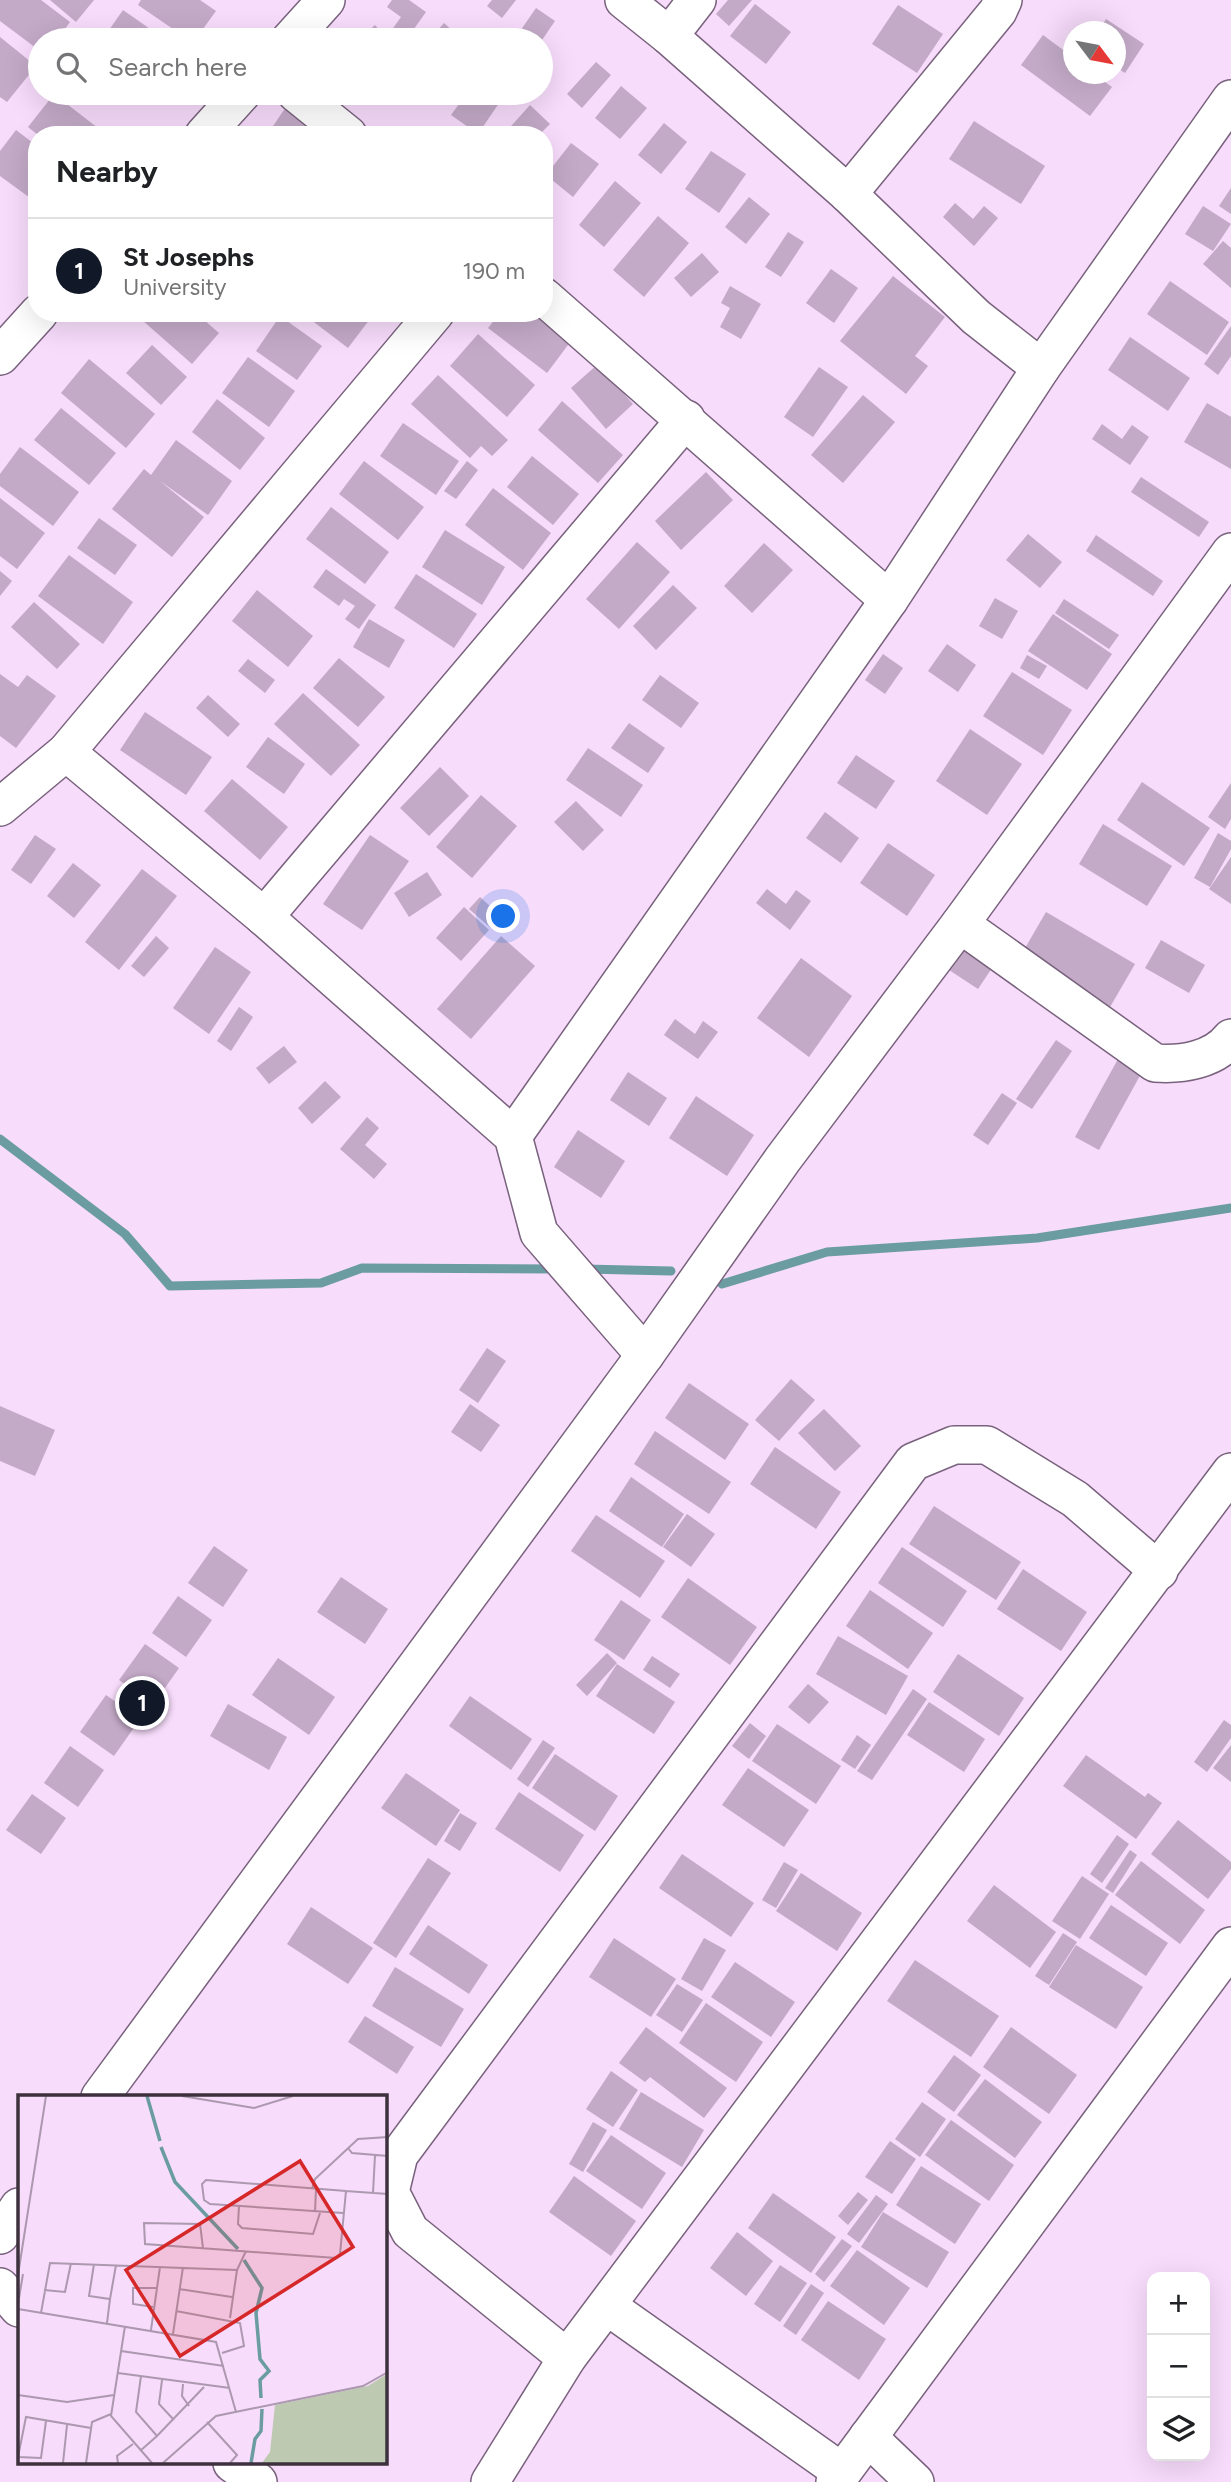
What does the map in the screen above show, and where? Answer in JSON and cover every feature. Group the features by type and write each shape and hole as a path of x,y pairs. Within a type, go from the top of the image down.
{"street":[{"path":"301,28 326,0"},
{"path":"624,0 669,36 848,194 976,317 1041,368"},
{"path":"669,36 697,0"},
{"path":"848,194 998,11 1003,0"},
{"path":"513,1136 889,600 1041,368 1231,99"},
{"path":"212,126 231,105"},
{"path":"311,105 337,126"},
{"path":"553,304 889,600"},
{"path":"0,356 31,322"},
{"path":"0,807 66,752 427,322"},
{"path":"264,917 686,419"},
{"path":"101,2095 645,1355 783,1159 960,924 1231,552"},
{"path":"66,752 264,917 513,1136 539,1233 645,1355"},
{"path":"960,924 1155,1063 1178,1065 1222,1050 1231,1038"},
{"path":"568,2358 410,2231 390,2192 399,2155 913,1462 954,1445 987,1445 1075,1499 1159,1571"},
{"path":"490,2482 568,2358 1231,1472"},
{"path":"607,2306 839,2477 1231,1946"},
{"path":"0,2235 18,2208"},
{"path":"0,2287 18,2307"},
{"path":"868,2437 915,2482"},
{"path":"233,2464 258,2482"}],"building":[{"path":"0,0 41,0 70,22 66,28 28,28 28,42 0,21"},
{"path":"50,0 94,0 76,22"},
{"path":"141,0 200,0 216,11 204,28 172,28 138,5"},
{"path":"392,0 409,0 426,12 415,28 393,28 401,17 387,7"},
{"path":"492,0 516,0 502,18 487,6"},
{"path":"728,0 752,0 729,26 716,14"},
{"path":"755,4 791,32 766,64 730,36"},
{"path":"898,5 943,34 917,73 872,44"},
{"path":"536,8 555,21 550,28 522,28"},
{"path":"123,10 149,28 110,28"},
{"path":"1126,32 1144,44 1126,71"},
{"path":"1043,35 1063,50 1063,84 1108,84 1112,87 1090,116 1021,65"},
{"path":"0,37 28,60 28,76 7,102 0,97"},
{"path":"596,62 611,75 582,108 567,94"},
{"path":"621,86 647,108 620,139 595,118"},
{"path":"45,105 68,105 95,126 29,126"},
{"path":"287,105 296,105 324,123 322,126 273,126"},
{"path":"458,105 498,105 483,126 467,126 451,115"},
{"path":"530,105 550,124 548,126 511,126"},
{"path":"974,121 1045,166 1021,204 949,159"},
{"path":"664,123 687,142 661,174 638,155"},
{"path":"16,130 28,139 28,196 0,176 0,151"},
{"path":"571,143 599,164 573,197 553,181 553,166"},
{"path":"711,151 746,174 719,213 685,189"},
{"path":"615,181 641,203 604,247 579,225"},
{"path":"1231,188 1231,214 1219,206"},
{"path":"749,197 770,214 746,244 725,227"},
{"path":"955,203 973,219 984,206 998,218 974,246 943,217"},
{"path":"1203,206 1231,224 1213,251 1185,234"},
{"path":"658,216 689,243 644,297 613,270"},
{"path":"788,232 804,242 781,277 765,267"},
{"path":"1223,241 1231,248 1231,288 1203,264"},
{"path":"702,253 719,272 691,297 674,278"},
{"path":"831,269 858,288 834,323 806,303"},
{"path":"893,276 945,317 915,356 928,366 906,394 840,341"},
{"path":"1170,281 1229,322 1207,355 1147,314"},
{"path":"730,286 761,304 741,339 720,327 730,308 721,303"},
{"path":"144,322 206,322 219,333 192,364"},
{"path":"276,322 288,322 322,346 297,380 256,351"},
{"path":"314,322 368,322 348,348"},
{"path":"493,322 547,322 571,341 547,373 488,328"},
{"path":"1231,326 1231,356 1218,375 1204,364"},
{"path":"478,334 535,385 507,417 450,366"},
{"path":"1130,337 1190,378 1168,411 1108,370"},
{"path":"152,345 187,377 161,405 126,373"},
{"path":"248,357 295,391 269,427 222,393"},
{"path":"89,359 155,414 126,448 61,393"},
{"path":"598,364 633,404 606,429 571,388"},
{"path":"819,367 848,387 813,437 784,417"},
{"path":"438,375 508,440 492,456 481,446 470,458 411,404"},
{"path":"863,395 895,422 843,483 811,455"},
{"path":"217,399 265,438 240,470 192,432"},
{"path":"562,401 623,455 598,483 538,430"},
{"path":"1207,403 1231,417 1231,469 1184,442"},
{"path":"61,408 116,453 89,485 34,440"},
{"path":"403,423 459,461 436,495 380,456"},
{"path":"1102,424 1122,439 1132,425 1149,437 1130,465 1092,439"},
{"path":"176,440 232,481 208,515 160,481 204,517 172,557 112,509 144,469 151,475"},
{"path":"20,447 79,492 53,526 0,486 0,474"},
{"path":"532,456 579,494 553,525 507,487"},
{"path":"364,461 424,507 398,540 339,494"},
{"path":"467,461 478,470 456,499 444,491"},
{"path":"706,472 733,500 681,550 655,521"},
{"path":"1141,477 1209,522 1199,537 1131,492"},
{"path":"493,488 551,533 523,570 465,525"},
{"path":"0,498 45,533 17,569 0,556"},
{"path":"331,507 389,552 365,584 306,539"},
{"path":"99,518 137,545 115,575 77,548"},
{"path":"445,530 505,567 482,605 422,567"},
{"path":"1028,534 1062,562 1040,588 1006,560"},
{"path":"1096,535 1163,581 1153,596 1086,551"},
{"path":"637,542 670,572 619,629 586,599"},
{"path":"764,543 793,570 752,613 724,586"},
{"path":"69,555 133,602 103,644 38,596"},
{"path":"326,569 376,605 359,629 345,619 355,606 344,599 339,606 313,587"},
{"path":"0,571 12,581 0,596"},
{"path":"416,574 477,614 454,648 394,608"},
{"path":"673,585 697,608 656,650 633,626"},
{"path":"257,590 313,636 288,667 232,621"},
{"path":"995,598 1018,611 1002,639 979,626"},
{"path":"1064,599 1119,635 1109,649 1055,613"},
{"path":"34,602 80,644 57,669 11,627"},
{"path":"1053,614 1112,654 1087,690 1028,651"},
{"path":"369,619 405,640 389,668 353,647"},
{"path":"947,644 976,665 958,692 928,671"},
{"path":"883,654 903,668 885,694 865,680"},
{"path":"1027,655 1047,666 1039,679 1020,668"},
{"path":"339,658 385,697 358,727 313,688"},
{"path":"248,659 275,680 265,693 238,671"},
{"path":"1012,672 1072,710 1043,755 983,716"},
{"path":"0,674 18,687 27,675 56,696 16,748 0,736"},
{"path":"660,675 699,703 681,728 642,700"},
{"path":"303,693 360,745 331,776 274,724"},
{"path":"208,695 240,724 228,737 196,708"},
{"path":"145,712 212,757 186,795 120,750"},
{"path":"629,723 665,748 648,773 611,748"},
{"path":"970,729 1022,764 987,815 936,781"},
{"path":"268,737 305,764 284,794 246,767"},
{"path":"588,748 643,785 621,817 566,780"},
{"path":"856,755 895,781 876,809 837,783"},
{"path":"440,767 469,796 429,836 400,808"},
{"path":"232,779 288,827 260,860 204,811"},
{"path":"1142,782 1210,828 1184,866 1117,820"},
{"path":"1231,783 1231,819 1225,829 1208,817"},
{"path":"481,795 517,826 472,878 436,847"},
{"path":"576,801 604,830 583,851 554,822"},
{"path":"825,812 859,838 841,863 806,838"},
{"path":"1103,824 1172,866 1147,906 1079,864"},
{"path":"1218,833 1231,841 1231,849 1210,887 1194,878"},
{"path":"35,835 56,849 31,884 11,870"},
{"path":"370,835 409,861 362,930 323,904"},
{"path":"888,843 935,875 907,916 860,883"},
{"path":"1231,857 1231,904 1209,889"},
{"path":"73,863 101,885 74,918 47,896"},
{"path":"142,869 177,896 119,970 85,942"},
{"path":"427,872 442,895 409,917 394,893"},
{"path":"767,889 786,904 796,890 811,901 790,930 756,903"},
{"path":"480,897 503,918 493,930 469,909"},
{"path":"464,907 489,930 461,961 436,938"},
{"path":"1046,912 1135,964 1106,1014 1017,962"},
{"path":"156,936 169,948 144,977 131,966"},
{"path":"501,936 535,966 471,1039 437,1009"},
{"path":"1161,940 1205,965 1189,993 1145,968"},
{"path":"963,944 994,965 978,989 946,968"},
{"path":"215,947 251,972 209,1034 173,1008"},
{"path":"801,958 852,996 809,1057 757,1018"},
{"path":"239,1007 253,1017 231,1051 217,1041"},
{"path":"675,1019 695,1034 703,1021 718,1032 698,1059 664,1035"},
{"path":"1056,1040 1072,1051 1032,1109 1016,1099"},
{"path":"284,1046 297,1062 269,1084 256,1068"},
{"path":"1118,1059 1142,1072 1099,1150 1075,1137"},
{"path":"628,1072 667,1098 649,1126 610,1100"},
{"path":"325,1081 341,1097 312,1124 298,1108"},
{"path":"1002,1093 1017,1103 988,1145 973,1135"},
{"path":"696,1096 754,1135 727,1176 669,1138"},
{"path":"367,1117 379,1128 365,1145 387,1164 374,1179 340,1149"},
{"path":"578,1130 625,1161 601,1198 554,1167"},
{"path":"487,1348 506,1361 478,1403 459,1390"},
{"path":"791,1379 815,1400 779,1441 755,1420"},
{"path":"689,1383 749,1424 725,1460 665,1418"},
{"path":"470,1404 500,1425 481,1452 451,1432"},
{"path":"0,1406 55,1430 35,1476 0,1461"},
{"path":"824,1409 861,1446 835,1471 798,1433"},
{"path":"655,1431 731,1482 709,1514 634,1464"},
{"path":"775,1447 841,1492 816,1529 750,1484"},
{"path":"631,1477 684,1514 662,1547 609,1511"},
{"path":"934,1506 1021,1562 996,1600 909,1544"},
{"path":"687,1514 715,1534 691,1567 663,1547"},
{"path":"596,1515 665,1561 640,1598 571,1551"},
{"path":"214,1546 248,1570 223,1607 188,1583"},
{"path":"902,1547 967,1591 943,1627 878,1583"},
{"path":"1023,1569 1087,1612 1061,1651 997,1609"},
{"path":"341,1577 388,1609 365,1644 317,1612"},
{"path":"688,1578 757,1627 730,1665 661,1617"},
{"path":"870,1590 933,1633 908,1669 846,1626"},
{"path":"178,1596 212,1620 186,1657 152,1633"},
{"path":"621,1600 651,1620 624,1660 594,1640"},
{"path":"838,1636 908,1676 886,1715 816,1674"},
{"path":"145,1644 179,1668 153,1705 119,1680"},
{"path":"607,1653 617,1663 587,1696 576,1685"},
{"path":"958,1654 1024,1698 999,1736 933,1692"},
{"path":"652,1656 680,1674 670,1688 643,1670"},
{"path":"278,1658 335,1697 309,1735 252,1695"},
{"path":"617,1664 675,1702 654,1734 596,1696"},
{"path":"808,1684 829,1702 809,1724 788,1707"},
{"path":"913,1689 927,1699 872,1780 857,1771"},
{"path":"106,1695 140,1719 114,1756 80,1732"},
{"path":"470,1696 532,1739 511,1770 449,1726"},
{"path":"929,1702 985,1739 964,1772 907,1735"},
{"path":"228,1704 287,1737 269,1770 210,1736"},
{"path":"1224,1720 1231,1725 1231,1738 1207,1772 1194,1762"},
{"path":"750,1723 766,1736 749,1759 732,1746"},
{"path":"777,1724 841,1766 816,1804 752,1761"},
{"path":"857,1735 871,1745 855,1769 841,1760"},
{"path":"543,1740 555,1748 528,1787 517,1779"},
{"path":"1231,1745 1231,1782 1213,1768"},
{"path":"70,1746 104,1770 78,1807 44,1783"},
{"path":"555,1754 618,1796 595,1831 532,1788"},
{"path":"1086,1755 1145,1797 1148,1793 1162,1803 1136,1839 1063,1786"},
{"path":"748,1768 809,1810 784,1847 722,1805"},
{"path":"406,1773 460,1810 436,1846 381,1808"},
{"path":"519,1792 584,1835 560,1872 495,1829"},
{"path":"32,1794 66,1818 41,1854 6,1830"},
{"path":"460,1813 477,1823 460,1851 444,1841"},
{"path":"1178,1820 1231,1862 1231,1869 1208,1899 1151,1854"},
{"path":"1117,1835 1129,1844 1102,1883 1090,1874"},
{"path":"1130,1850 1137,1855 1113,1893 1105,1888"},
{"path":"682,1854 754,1903 731,1937 659,1888"},
{"path":"428,1858 451,1873 396,1958 373,1943"},
{"path":"1141,1861 1205,1910 1180,1944 1115,1895"},
{"path":"784,1862 798,1870 776,1908 762,1900"},
{"path":"801,1873 862,1913 837,1951 776,1911"},
{"path":"1082,1876 1109,1894 1080,1939 1052,1921"},
{"path":"994,1885 1056,1932 1030,1968 967,1921"},
{"path":"1111,1905 1168,1943 1146,1976 1089,1938"},
{"path":"311,1907 373,1948 348,1984 287,1944"},
{"path":"428,1925 488,1965 469,1994 409,1954"},
{"path":"1063,1933 1077,1942 1049,1985 1035,1976"},
{"path":"614,1938 676,1979 651,2017 589,1977"},
{"path":"704,1938 726,1950 702,1991 681,1979"},
{"path":"1076,1945 1143,1987 1116,2029 1049,1987"},
{"path":"915,1960 999,2016 971,2057 887,2001"},
{"path":"735,1962 795,2002 771,2037 711,1997"},
{"path":"395,1967 464,2009 441,2047 372,2006"},
{"path":"677,1984 703,2000 682,2032 656,2015"},
{"path":"706,2003 763,2042 736,2082 679,2043"},
{"path":"365,2016 414,2047 397,2074 348,2042"},
{"path":"646,2027 727,2088 704,2118 650,2077 645,2082 619,2063"},
{"path":"1011,2027 1077,2075 1049,2114 983,2067"},
{"path":"954,2055 981,2075 954,2112 927,2092"},
{"path":"611,2071 638,2090 613,2127 586,2109"},
{"path":"985,2079 1042,2122 1015,2158 957,2115"},
{"path":"641,2092 704,2130 682,2167 619,2129"},
{"path":"922,2102 946,2119 920,2157 895,2139"},
{"path":"951,2120 1014,2165 989,2201 925,2155"},
{"path":"593,2122 607,2130 583,2172 569,2164"},
{"path":"611,2135 666,2173 642,2209 586,2171"},
{"path":"890,2141 916,2159 892,2194 865,2177"},
{"path":"921,2166 981,2204 955,2244 896,2205"},
{"path":"574,2176 636,2221 611,2256 549,2212"},
{"path":"858,2192 868,2200 848,2225 838,2216"},
{"path":"773,2193 836,2237 811,2273 748,2228"},
{"path":"876,2195 888,2204 859,2243 847,2234"},
{"path":"883,2212 949,2252 927,2288 861,2247"},
{"path":"737,2232 773,2261 746,2296 710,2268"},
{"path":"842,2239 852,2246 824,2282 815,2274"},
{"path":"857,2250 910,2288 884,2325 830,2286"},
{"path":"780,2265 807,2283 780,2322 754,2304"},
{"path":"811,2284 824,2293 796,2335 783,2326"},
{"path":"828,2301 886,2339 859,2380 801,2340"}],"waterway":[{"path":"0,1139 125,1234 170,1286 321,1283 362,1268 557,1269"},
{"path":"722,1284 827,1252 1037,1238 1231,1208"},
{"path":"585,1269 671,1271"}],"place":[{"name":"St Josephs","path":"142,1703"}]}
